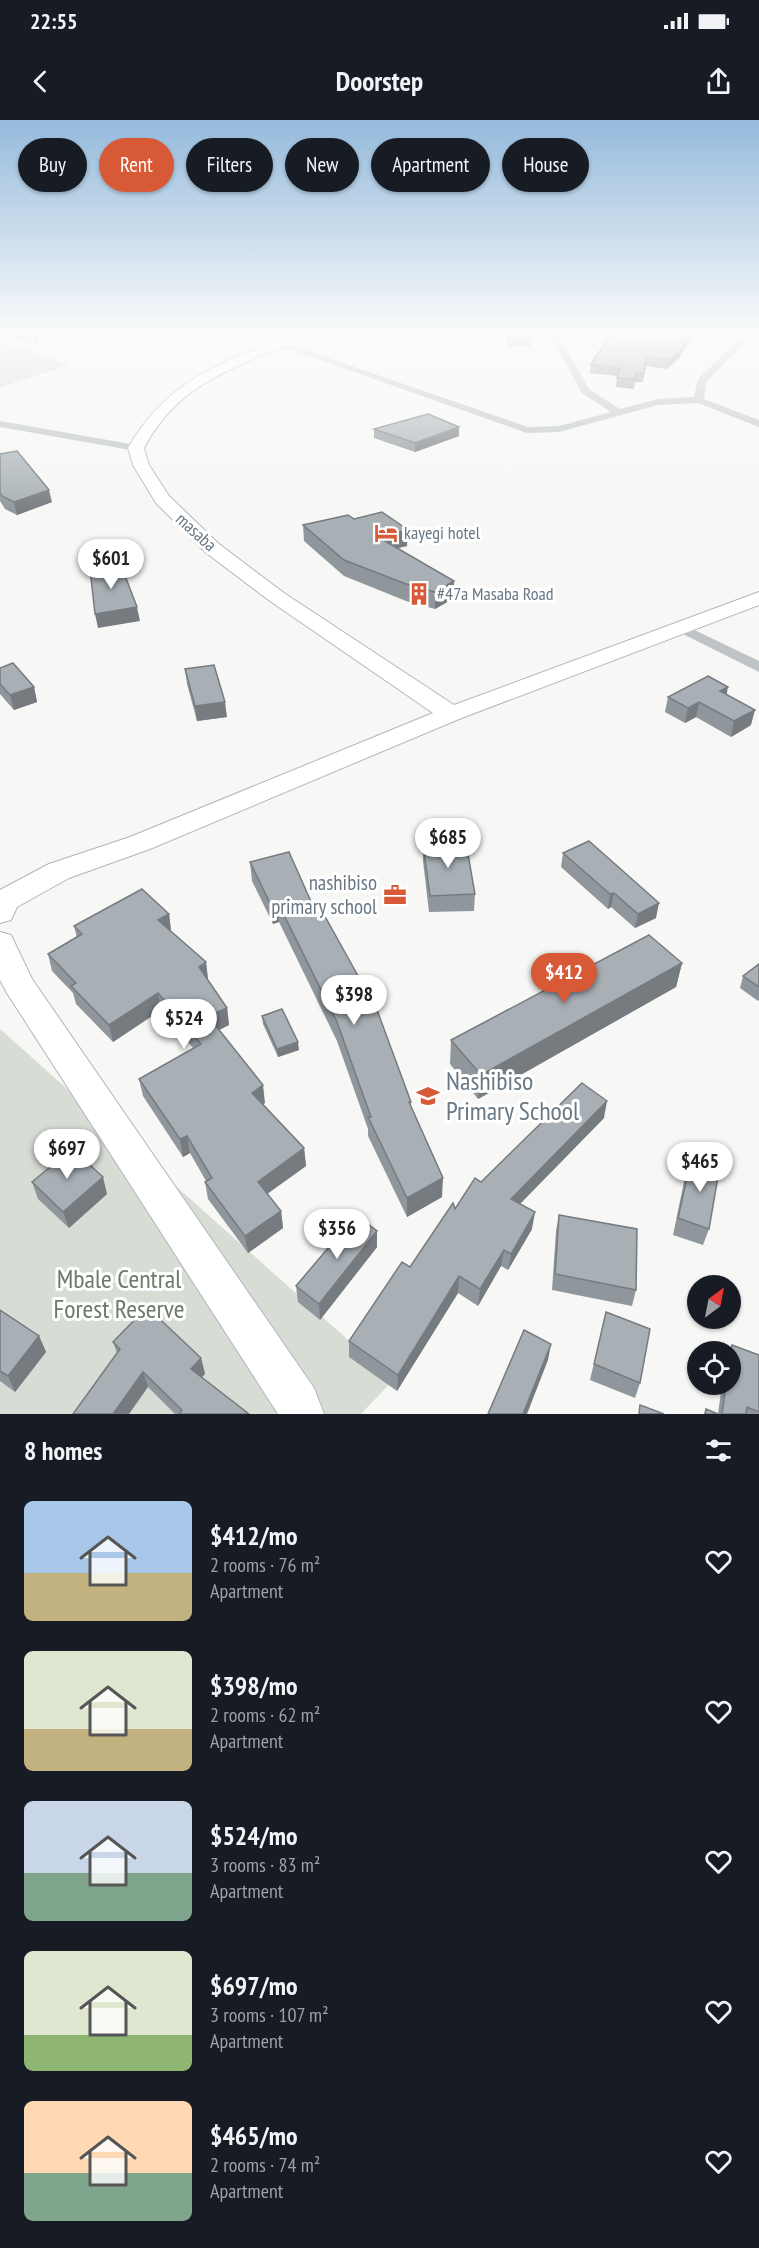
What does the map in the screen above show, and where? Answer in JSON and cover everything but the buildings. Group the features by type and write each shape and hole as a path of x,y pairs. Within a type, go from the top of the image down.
{"street":[{"path":"0,424 136,448 152,418 179,394"},
{"path":"424,394 527,430 560,429 658,402 699,399 759,424"},
{"path":"590,394 618,412"},
{"path":"699,399 700,394"},
{"name":"masaba","path":"136,448 141,465 162,499 213,548 277,597 451,714"},
{"path":"1,904 60,871 140,843 451,714 759,598"},
{"path":"682,628 759,667"},
{"path":"0,943 18,984 297,1404 301,1414"}],"green space":[{"name":"Mbale Central Forest Reserve","path":"0,1029 393,1380 361,1414 0,1414"}],"place":[{"name":"kayegi hotel","path":"386,533"},
{"name":"#47a Masaba Road","path":"419,594"},
{"name":"nashibiso primary school","path":"395,895"},
{"name":"Nashibiso Primary School","path":"428,1096"}]}
